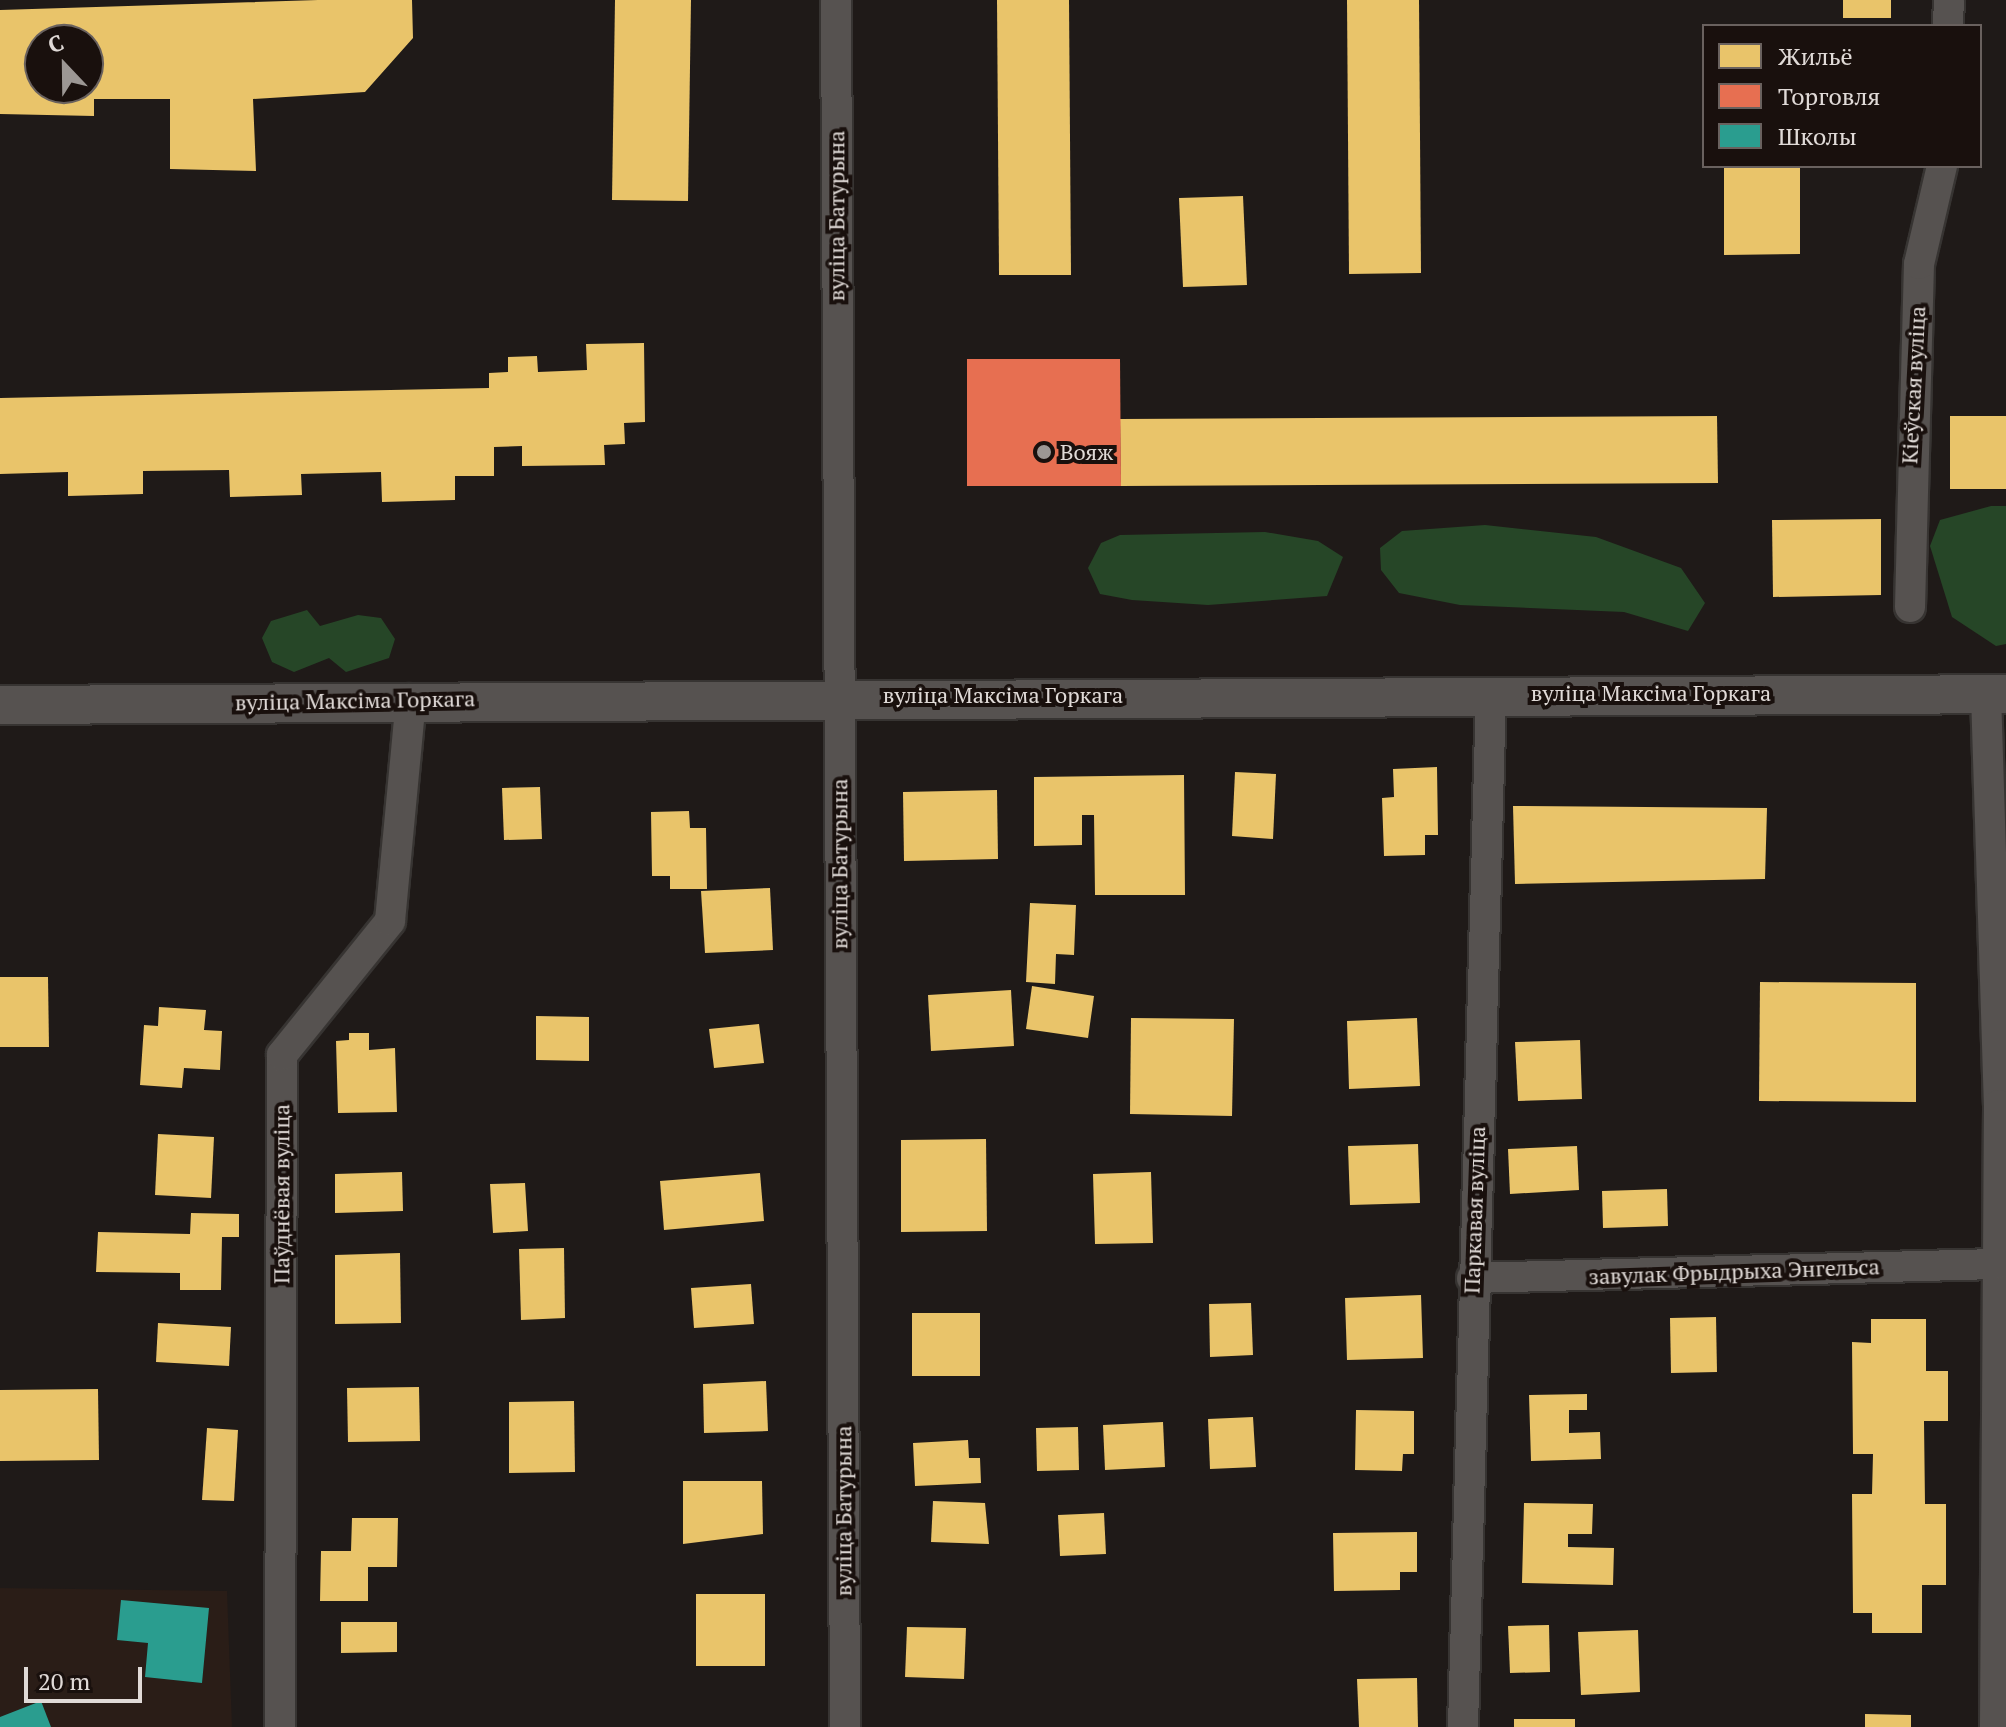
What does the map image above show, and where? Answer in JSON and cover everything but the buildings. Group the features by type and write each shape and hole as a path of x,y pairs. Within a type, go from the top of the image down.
{"street":[{"name":"вуліца Батурына","path":"836,0 845,1727"},
{"path":"1948,24 1949,0"},
{"name":"Кіеўская вуліца","path":"1910,607 1919,264 1942,168"},
{"name":"Паркавая вуліца","path":"1463,1727 1472,1278 1491,693"},
{"name":"вуліца Максіма Горкага","path":"0,705 838,695 1996,694"},
{"path":"1995,1727 1997,1264 2002,1105 1996,694"},
{"name":"Паўднёвая вуліца","path":"280,1727 282,1055 390,921 411,699"},
{"name":"завулак Фрыдрыха Энгельса","path":"1472,1278 1997,1264"}],"shaded area":[{"path":"0,1588 227,1591 232,1727 0,1727"}],"green space":[{"path":"1991,506 2006,506 2006,644 1996,646 1952,617 1930,546 1940,520"},
{"path":"1485,525 1596,537 1681,568 1705,603 1688,631 1624,612 1460,605 1399,593 1381,570 1380,548 1402,531"},
{"path":"1265,532 1318,541 1343,557 1327,596 1208,605 1132,600 1100,594 1088,568 1101,543 1120,535"},
{"path":"307,610 320,626 358,615 381,618 395,639 389,658 346,672 329,658 294,672 272,662 262,638 271,621"}],"place":[{"name":"Вояж","path":"1044,452"}]}
